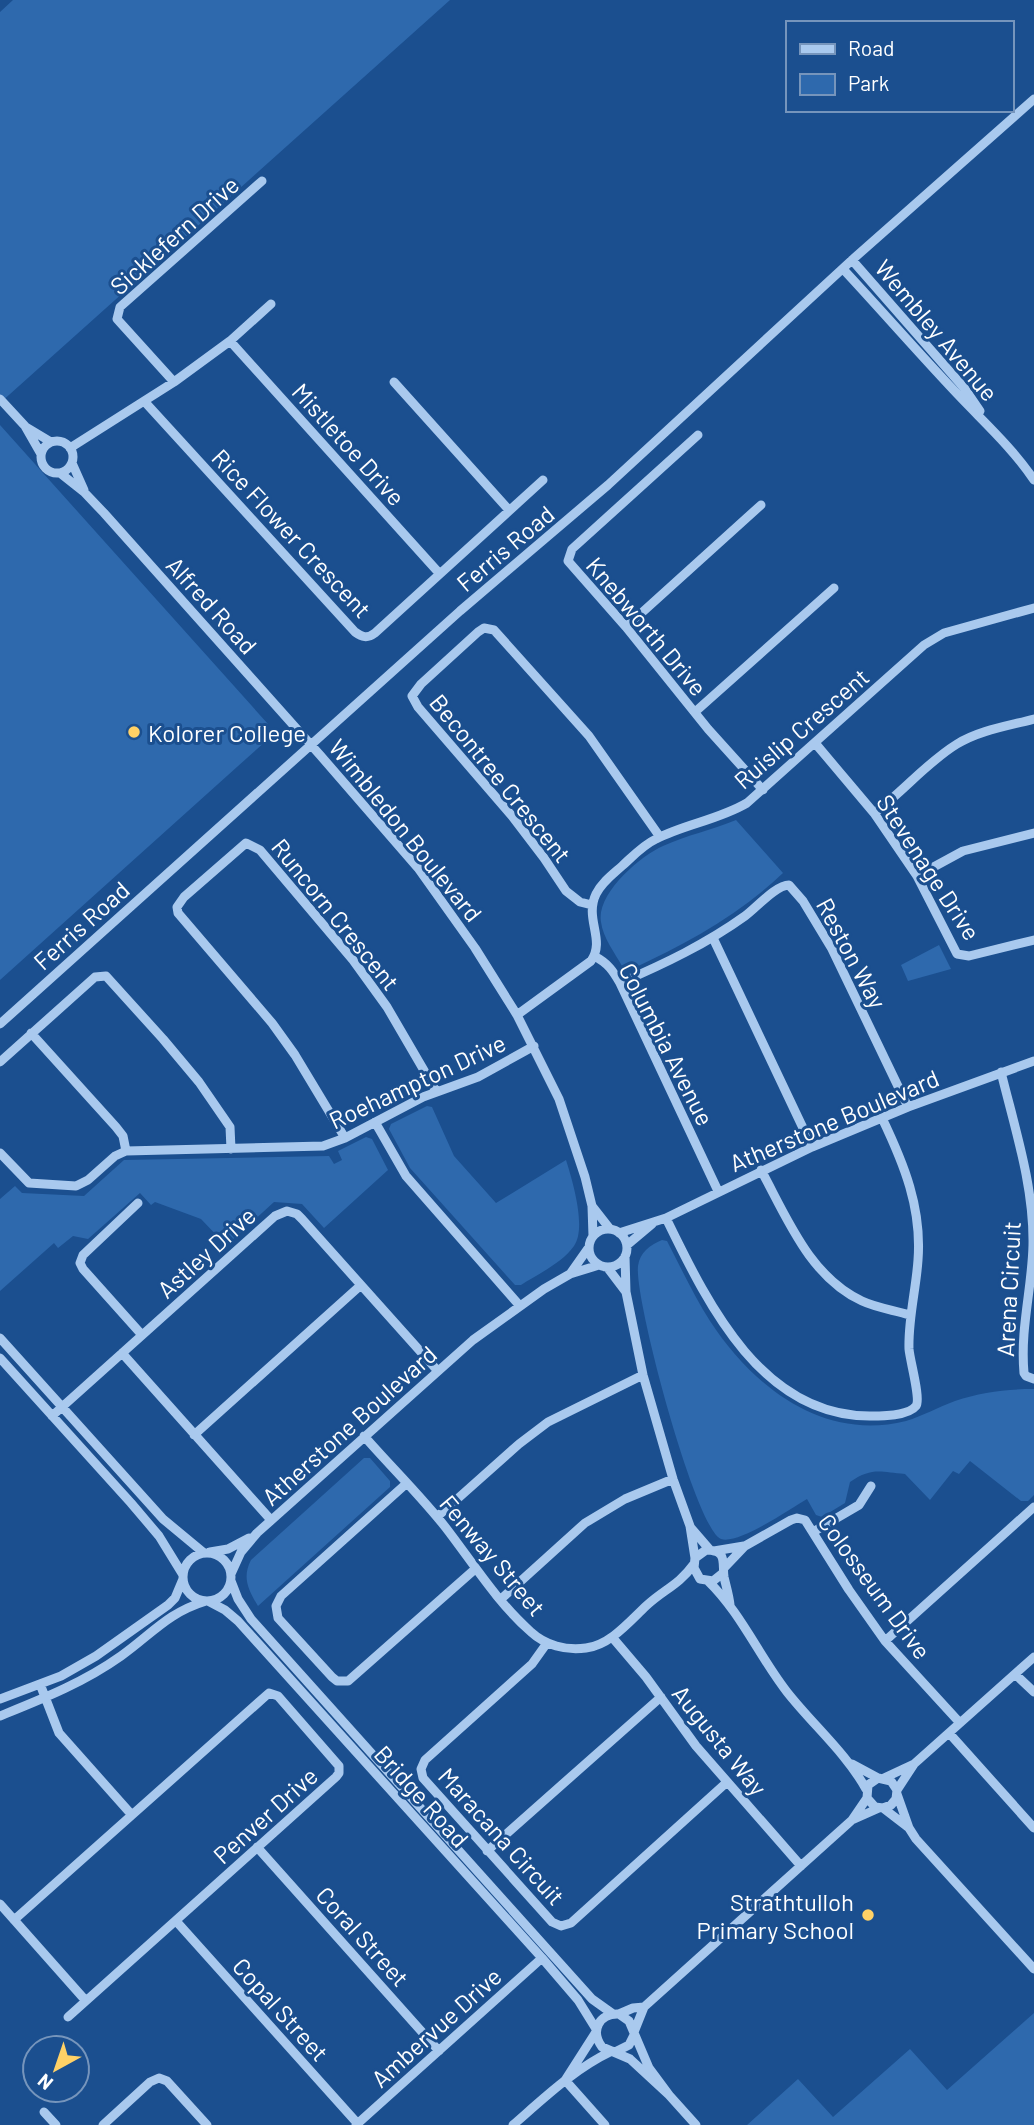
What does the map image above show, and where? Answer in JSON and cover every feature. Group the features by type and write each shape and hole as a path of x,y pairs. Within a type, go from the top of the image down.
{"street":[{"name":"Ferris Road","path":"0,1024 460,611 608,485 843,268 1034,99"},
{"name":"Sicklefern Drive","path":"174,382 117,318 120,307 262,181"},
{"name":"Wembley Avenue","path":"852,260 965,388 991,426"},
{"name":"Wembley Avenue","path":"843,268 964,401 991,426 1034,480"},
{"path":"70,448 174,382 230,341 271,304"},
{"name":"Mistletoe Drive","path":"230,341 439,573"},
{"path":"394,382 509,510"},
{"path":"0,399 25,426 46,469 60,473 72,463 73,453 70,448 62,442 51,442 25,426"},
{"name":"Rice Flower Crescent","path":"144,401 359,636 372,635 543,480"},
{"name":"Knebworth Drive","path":"698,435 569,553 568,561 762,790"},
{"path":"41,454 51,442"},
{"name":"Alfred Road","path":"72,463 84,492"},
{"name":"Alfred Road","path":"60,473 84,492 312,745"},
{"path":"626,627 761,505"},
{"path":"695,712 834,589"},
{"name":"Ruislip Crescent","path":"592,905 603,884 643,847 660,837 730,812 747,803 924,645 944,633 1034,608"},
{"name":"Becontree Crescent","path":"592,905 580,902 566,891 512,816 418,707 412,696 421,684 478,632 484,628 494,630 589,736 660,837"},
{"path":"874,813 959,743 1034,719"},
{"name":"Stevenage Drive","path":"815,743 874,813 917,876 954,949 961,957 1034,940"},
{"name":"Wimbledon Boulevard","path":"312,745 442,899 517,1016 534,1046 572,1133 592,1206 593,1237"},
{"path":"917,876 963,852 1034,833"},
{"name":"Runcorn Crescent","path":"345,1138 295,1055 272,1023 178,913 177,907 184,897 246,843 260,850 353,960 387,1007 436,1091"},
{"name":"Reston Way","path":"620,983 713,938 784,885 793,889 832,949 908,1107"},
{"path":"517,1016 594,956 597,942 591,920 592,905"},
{"path":"713,938 812,1147"},
{"name":"Columbia Avenue","path":"594,956 612,969 620,983 718,1191"},
{"path":"0,1062 95,977 106,976 199,1082 230,1127 231,1149"},
{"path":"0,1153 29,1183 71,1186 88,1180 115,1156 126,1151 123,1136 117,1127 32,1033"},
{"name":"Roehampton Drive","path":"126,1151 323,1146 345,1138 436,1091 478,1077 534,1046"},
{"name":"Atherstone Boulevard","path":"614,1231 652,1224 812,1147 908,1107 1034,1061"},
{"name":"Arena Circuit","path":"1001,1072 1030,1195 1033,1229 1032,1271 1022,1335 1024,1373 1034,1379"},
{"path":"666,1218 701,1288 727,1330 782,1387 813,1406 854,1416 882,1416 914,1408 919,1400 909,1354 909,1315 918,1261 918,1222 908,1176 882,1118"},
{"path":"375,1122 406,1176 520,1306"},
{"path":"761,1170 803,1248 824,1273 863,1302 909,1315"},
{"path":"138,1203 86,1251 80,1263 142,1335"},
{"name":"Wimbledon Boulevard","path":"592,1206 614,1231"},
{"name":"Astley Drive","path":"52,1416 282,1212 292,1211 297,1214 437,1370"},
{"name":"Atherstone Boulevard","path":"626,1245 652,1224"},
{"path":"626,1292 603,1266 593,1259 589,1247 593,1237 600,1231 614,1231 626,1245 626,1292 643,1375 673,1479 690,1526 697,1576 706,1581 730,1605 749,1638 787,1692 847,1762 871,1805 881,1808 909,1828 1034,1969"},
{"name":"Atherstone Boulevard","path":"570,1274 589,1247"},
{"path":"603,1266 616,1265 625,1256"},
{"name":"Atherstone Boulevard","path":"231,1578 241,1552 257,1533 437,1370 520,1306 570,1274 603,1266"},
{"path":"194,1435 361,1285"},
{"path":"0,1338 169,1525 205,1553 220,1556 230,1567 231,1578 225,1593 169,1617 122,1655 74,1685 0,1716"},
{"path":"122,1353 271,1520"},
{"path":"0,1358 159,1536 191,1594 207,1601"},
{"path":"437,1517 519,1444 548,1422 643,1375"},
{"name":"Fenway Street","path":"364,1436 437,1517 501,1599 531,1632 547,1643 563,1648 587,1648 600,1644 678,1583 694,1561"},
{"path":"501,1599 585,1523 625,1499 673,1479"},
{"path":"407,1483 281,1596 276,1606 278,1618 332,1677 337,1681 348,1681 475,1569"},
{"path":"813,1532 859,1505 871,1486"},
{"path":"885,1641 1034,1507"},
{"name":"Colosseum Drive","path":"724,1570 745,1546 797,1518 805,1520 885,1641 960,1723"},
{"path":"690,1526 723,1559 730,1605"},
{"name":"Atherstone Boulevard","path":"205,1553 228,1549 257,1533"},
{"name":"Colosseum Drive","path":"712,1550 745,1546"},
{"path":"694,1561 701,1552 712,1550"},
{"path":"0,1699 61,1676 96,1656 162,1610 175,1598 188,1563 205,1553"},
{"path":"706,1581 717,1579 724,1570"},
{"name":"Bridge Road","path":"231,1578 238,1600 251,1619 592,1999 616,2014"},
{"name":"Fenway Street","path":"678,1583 706,1581"},
{"name":"Bridge Road","path":"207,1601 225,1610 238,1621 542,1958 578,2000 596,2031"},
{"name":"Augusta Way","path":"612,1637 726,1783 801,1866"},
{"name":"Maracana Circuit","path":"547,1643 532,1664 425,1760 421,1769 423,1779 557,1926 565,1926 726,1783"},
{"path":"852,1820 870,1782 914,1763 1034,1657"},
{"path":"1015,1674 1034,1692"},
{"path":"40,1684 59,1732 131,1814"},
{"name":"Penver Drive","path":"13,1920 261,1698 272,1693 278,1696 329,1752 340,1769 336,1777 68,2018"},
{"path":"487,1851 661,1697"},
{"path":"949,1733 1034,1828"},
{"path":"847,1762 893,1783 909,1828"},
{"path":"565,2080 600,2021 643,2007 852,1820 894,1802 914,1763"},
{"name":"Coral Street","path":"257,1847 439,2051"},
{"path":"0,1904 86,2001"},
{"name":"Copal Street","path":"176,1921 357,2124"},
{"name":"Ambervue Drive","path":"357,2124 542,1958"},
{"path":"513,2125 565,2080 598,2058 629,2045 643,2007"},
{"path":"616,2014 629,2021 649,2068 696,2125"},
{"path":"596,2031 599,2042 630,2060 669,2095"},
{"path":"103,2125 150,2082 159,2078 167,2081 206,2125"},
{"path":"565,2080 605,2125"},
{"path":"44,2112 56,2125"}],"green space":[{"path":"13,0 450,0 0,403 0,12"},
{"name":"Kolorer College","path":"0,425 268,724 267,740 0,980"},
{"path":"736,820 783,873 748,902 692,939 632,969 622,966 607,940 601,922 601,911 612,888 632,867 663,846"},
{"path":"939,945 951,969 908,981 901,965"},
{"path":"427,1106 432,1107 454,1156 496,1203 566,1160 577,1203 579,1228 574,1246 563,1258 521,1285 515,1285 410,1168 389,1129 391,1124"},
{"path":"366,1137 372,1139 388,1170 324,1228 302,1204 274,1202 231,1241 226,1236 221,1240 201,1219 155,1202 151,1205 140,1193 88,1239 73,1236 58,1248 54,1243 0,1291 0,1199 15,1186 22,1193 84,1196 124,1160 329,1156 334,1164 342,1160 338,1151"},
{"path":"667,1241 693,1292 727,1345 769,1387 793,1404 819,1416 846,1424 876,1425 906,1421 975,1395 1034,1389 1034,1495 1028,1501 1021,1501 970,1461 959,1474 953,1471 930,1500 905,1474 870,1472 850,1482 845,1503 822,1517 816,1515 807,1499 751,1532 739,1537 721,1539 710,1526 683,1457 656,1365 639,1287 638,1266 641,1257 653,1244"},
{"path":"364,1458 370,1458 390,1481 390,1487 258,1606 247,1583 251,1560"},
{"path":"1034,2013 1034,2125 747,2125 798,2079 833,2117 910,2049 947,2090"}],"place":[{"name":"Kolorer College","path":"134,732"},
{"name":"Strathtulloh Primary School","path":"868,1915"}]}
